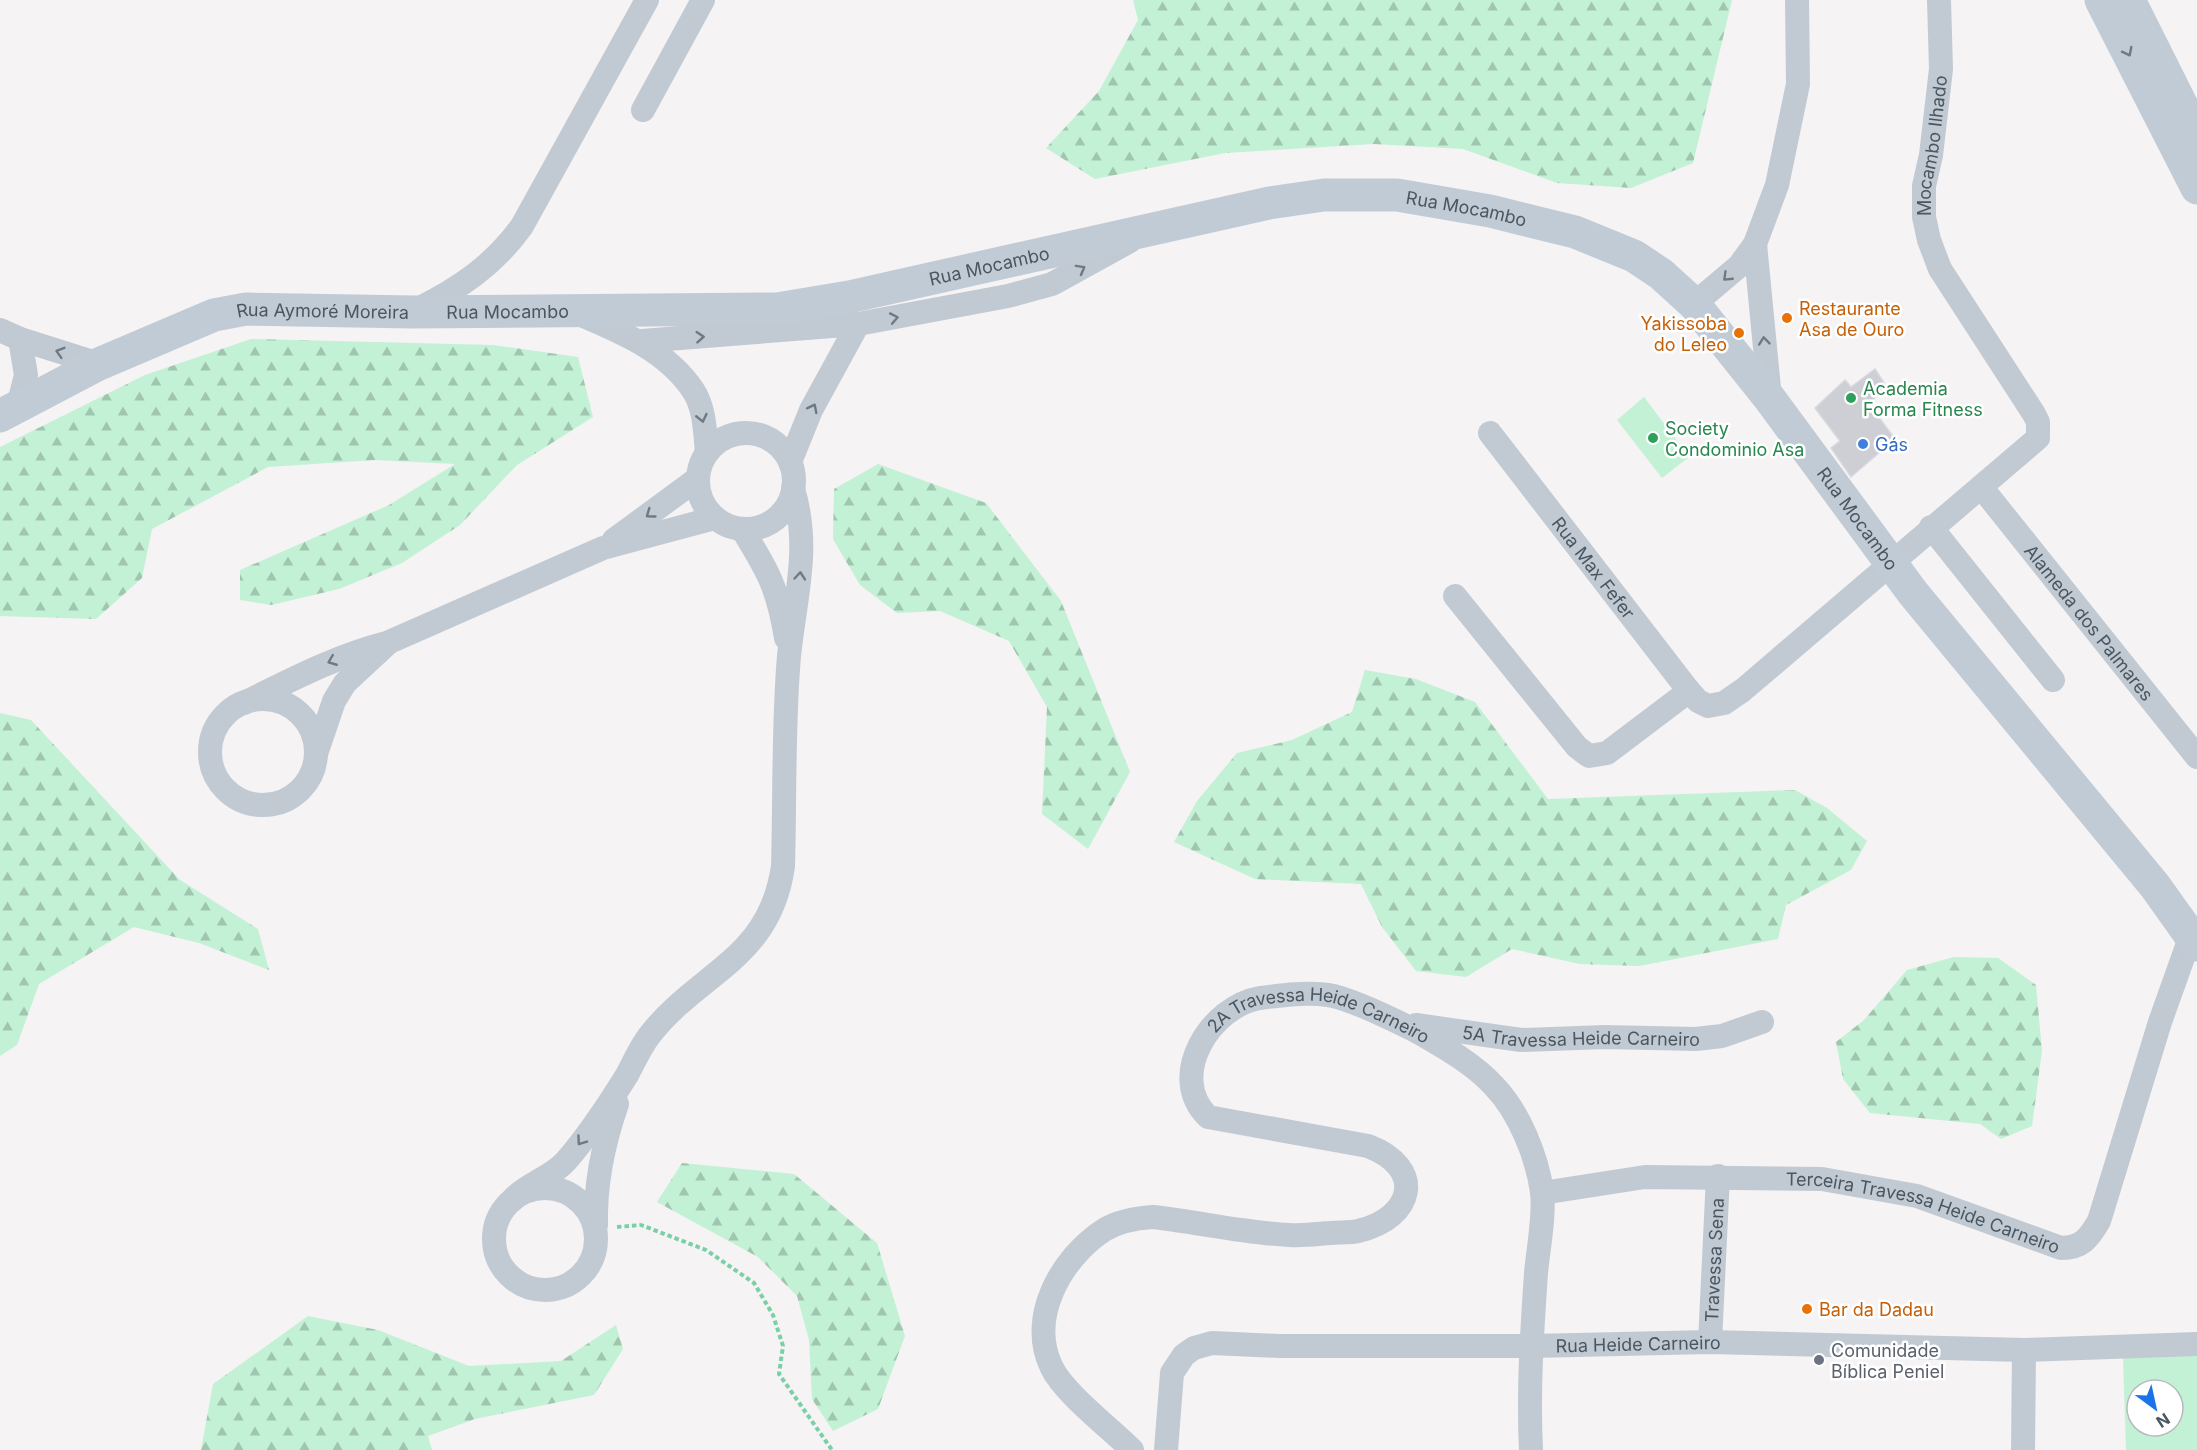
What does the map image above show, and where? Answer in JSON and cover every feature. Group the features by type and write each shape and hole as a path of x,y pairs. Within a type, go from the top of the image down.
{"main road":[{"path":"2101,0 2197,188"},
{"path":"2129,0 2197,136"},
{"name":"Rua Mocambo","path":"413,312 777,309 849,297 1291,200 1324,195 1397,195 1490,211 1575,232 1634,256 1661,274 1694,304 1770,399 1891,565 2155,886 2194,940"},
{"name":"Rua Aymoré Moreira","path":"22,398 214,315 246,309 413,312"}],"street":[{"name":"Rua Aymoré Moreira","path":"413,312 455,291 476,276 508,245 522,226 647,0"},
{"path":"644,110 703,0"},
{"path":"1694,304 1739,266 1755,244 1777,184 1796,99 1797,0"},
{"name":"Mocambo Ilhado","path":"1939,0 1941,69 1931,155 1924,186 1924,216 1929,240 1940,268 2038,422 2038,438 1982,488"},
{"path":"642,341 858,324 1008,297 1052,284 1149,231"},
{"path":"1755,244 1770,399"},
{"path":"575,312 642,341 694,391 704,419 707,453"},
{"path":"790,462 811,410 858,324"},
{"path":"22,398 10,335 99,364"},
{"path":"626,1076 605,1138 595,1200 596,1245 591,1261 582,1275 568,1285 553,1290 536,1290 521,1285 507,1275 497,1261 493,1244 494,1226 502,1209 514,1197 568,1159 626,1076 650,1035 672,1012 748,946 768,917 781,884 789,655 798,605 803,546 801,515 790,462 783,449 772,440 758,434 744,432 729,435 717,442 707,453 697,479 699,493 705,507 715,518 727,525 742,529 756,528 770,522 785,508 794,489"},
{"name":"Rua Max Fefer","path":"1490,433 1694,696"},
{"path":"603,548 697,479"},
{"path":"1455,596 1577,747 1589,756 1607,753 1694,696 1708,706 1718,705 1743,690 1891,565 1931,527 1982,488"},
{"name":"Alameda dos Palmares","path":"1982,488 2197,757"},
{"path":"387,643 345,683 334,701 312,771 304,786 290,797 274,804 257,805 240,800 226,790 216,776 210,760 211,742 217,726 229,712 244,703 316,667 355,651 387,643 603,548 715,518"},
{"path":"1931,527 2053,680"},
{"path":"742,529 771,575 780,599 789,655"},
{"path":"244,703 270,700 294,709 306,722 314,737 316,754"},
{"name":"Terceira Travessa Heide Carneiro","path":"1542,1193 1646,1177 1718,1176 1822,1179 1917,1196 2061,1248 2081,1245 2089,1239 2099,1221 2160,1022 2194,940"},
{"name":"2A Travessa Heide Carneiro","path":"1132,1450 1053,1370 1044,1344 1047,1305 1063,1269 1085,1246 1113,1226 1131,1219 1153,1217 1290,1236 1356,1232 1386,1221 1398,1212 1407,1193 1407,1181 1402,1168 1387,1153 1368,1146 1208,1117 1197,1107 1191,1084 1190,1068 1203,1038 1219,1020 1244,1001 1288,994 1330,995 1399,1023 1445,1047 1494,1085 1513,1112 1527,1141 1542,1193 1531,1346 1531,1450"},
{"name":"5A Travessa Heide Carneiro","path":"1399,1023 1521,1040 1605,1037 1696,1039 1722,1036 1762,1022"},
{"name":"Travessa Sena","path":"1710,1342 1718,1176"},
{"path":"514,1197 531,1189 548,1187 566,1192 585,1207 596,1229"},
{"name":"Rua Heide Carneiro","path":"1166,1450 1172,1373 1184,1355 1203,1344 1531,1346 1710,1342 2024,1350 2197,1344"},
{"path":"2023,1450 2024,1350"}],"path":[{"path":"596,1229 641,1225 706,1251 754,1283 773,1315 783,1346 779,1374 832,1450"}],"green space":[{"path":"1133,0 1732,0 1693,163 1631,188 1557,183 1463,149 1374,144 1225,153 1095,179 1046,148 1099,91 1138,20"},
{"path":"251,339 493,345 578,357 593,417 517,465 460,525 402,563 339,589 271,605 240,600 240,570 389,505 455,464 375,460 268,467 152,529 142,578 96,619 0,616 0,447 145,375"},
{"name":"Society Condominio Asa","path":"1644,397 1689,457 1662,478 1617,420"},
{"path":"878,464 986,503 1061,601 1130,772 1088,849 1042,814 1047,707 1009,641 940,611 897,613 860,585 833,539 834,489"},
{"path":"1365,670 1416,679 1475,702 1548,799 1795,790 1827,808 1867,841 1851,870 1786,905 1778,939 1639,966 1580,964 1512,949 1466,977 1416,971 1382,927 1361,884 1255,879 1174,842 1197,801 1237,753 1292,740 1352,712"},
{"path":"0,713 31,720 180,880 258,929 269,970 199,943 134,927 39,984 17,1045 0,1056"},
{"path":"1954,957 1998,958 2036,985 2042,1051 2032,1126 2001,1139 1980,1124 1870,1113 1843,1079 1836,1042 1864,1020 1907,970"},
{"path":"682,1163 794,1174 877,1243 905,1336 878,1409 833,1431 812,1399 809,1340 797,1296 758,1257 657,1202"},
{"path":"308,1316 378,1330 469,1366 561,1361 616,1325 623,1349 594,1395 475,1419 428,1436 432,1450 201,1450 213,1384"},
{"path":"2197,1354 2197,1450 2126,1450 2126,1438 2185,1438 2185,1378 2125,1378 2125,1419 2123,1358"}],"building":[{"path":"1875,369 1886,386 1869,404 1895,439 1851,477 1831,448 1840,441 1815,408 1845,380 1851,387"}],"place":[{"name":"Restaurante Asa de Ouro","path":"1787,318"},
{"name":"Yakissoba do Leleo","path":"1739,333"},
{"name":"Academia Forma Fitness","path":"1851,398"},
{"name":"Society Condominio Asa","path":"1653,438"},
{"name":"Gás","path":"1863,444"},
{"name":"Bar da Dadau","path":"1807,1309"},
{"name":"Comunidade Bíblica Peniel","path":"1819,1360"}]}
